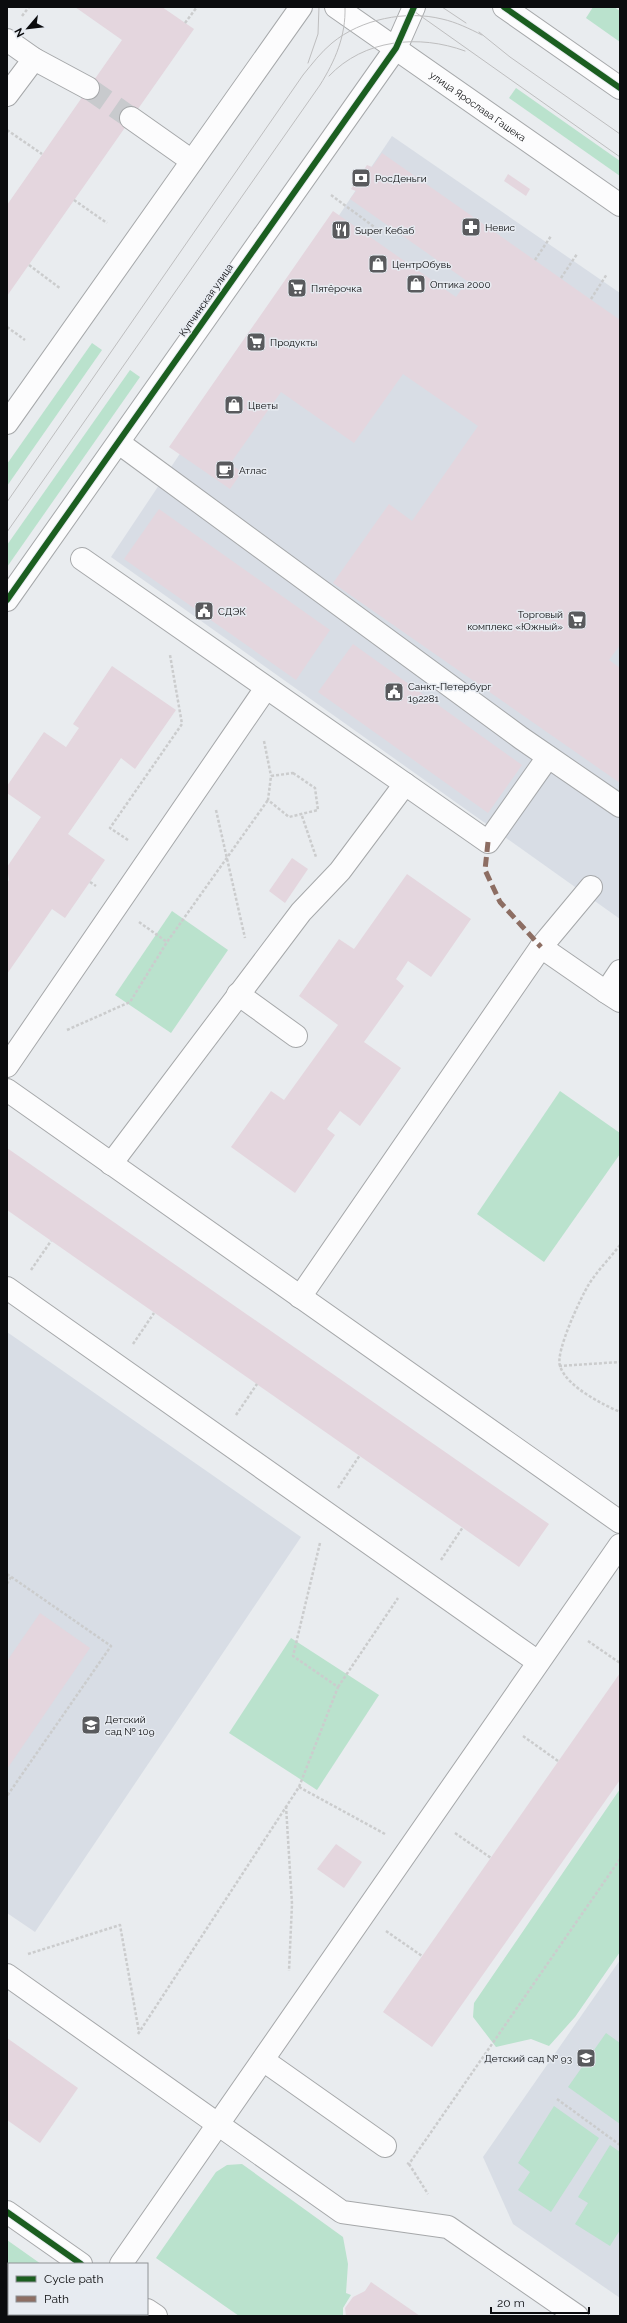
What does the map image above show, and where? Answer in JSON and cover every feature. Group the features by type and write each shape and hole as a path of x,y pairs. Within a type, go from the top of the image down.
{"street":[{"path":"7,423 301,7"},
{"name":"улица Ярослава Гашека","path":"336,7 620,205"},
{"name":"Купчинская улица","path":"7,600 119,443 335,132 396,48 414,7"},
{"path":"504,7 620,88"},
{"path":"7,40 34,59 88,88"},
{"path":"7,95 34,59"},
{"path":"132,118 192,161"},
{"path":"119,443 548,757 620,806"},
{"path":"82,559 488,842 548,757"},
{"path":"7,1066 266,688"},
{"path":"111,1164 301,912 340,872 405,784"},
{"path":"300,1297 541,947 591,887"},
{"path":"541,947 613,997 620,971"},
{"path":"238,994 296,1036"},
{"path":"7,1090 620,1522"},
{"path":"11,1291 538,1662"},
{"path":"122,2263 620,1545"},
{"path":"7,1975 124,2056 342,2212 448,2227 577,2316"},
{"path":"262,2060 385,2146"},
{"path":"7,2212 80,2263"}],"path":[{"path":"185,23 197,7"},
{"path":"7,130 42,154"},
{"path":"330,195 377,228"},
{"path":"74,200 107,223"},
{"path":"534,260 551,236"},
{"path":"561,278 577,254"},
{"path":"29,265 61,289"},
{"path":"591,299 607,274"},
{"path":"7,327 25,340"},
{"path":"151,856 110,828 182,724 170,652"},
{"path":"66,1030 130,1002 167,942 268,800 271,776 293,773 315,788 318,810 302,816 289,817 268,800"},
{"path":"215,803 247,945"},
{"path":"302,816 317,860"},
{"path":"90,882 96,886"},
{"path":"135,919 167,942"},
{"path":"11,1291 51,1241"},
{"path":"620,1245 589,1284 561,1345 559,1366 565,1375 593,1399 620,1412"},
{"path":"118,1366 154,1313"},
{"path":"559,1366 620,1362"},
{"path":"220,1439 257,1384"},
{"path":"338,1687 293,1656 323,1534 322,1511 360,1455"},
{"path":"124,2056 299,1787 338,1687 419,1579 463,1527"},
{"path":"7,1574 111,1646 7,1796"},
{"path":"7,1584 11,1577"},
{"path":"564,1625 620,1664"},
{"path":"499,1719 558,1761"},
{"path":"299,1787 410,1847"},
{"path":"286,1806 292,1904 289,1972"},
{"path":"432,1816 491,1858"},
{"path":"385,2146 409,2164 620,1859"},
{"path":"363,1915 422,1956"},
{"path":"22,1956 120,1925 140,2033"},
{"path":"557,2099 620,2145"}],"shaded area":[{"path":"392,136 620,293 620,919 111,557"},
{"name":"Детский сад № 109","path":"7,1332 301,1537 35,1932 7,1913"},
{"name":"Детский сад № 93","path":"620,1960 620,2298 513,2224 483,2157"}],"green space":[{"path":"593,7 614,7 620,11 620,42 586,18"},
{"path":"516,88 620,161 620,176 509,98"},
{"path":"92,343 102,350 7,486 7,464"},
{"path":"130,370 140,377 7,567 7,545"},
{"path":"172,911 228,950 171,1033 115,995"},
{"path":"560,1091 620,1133 620,1154 544,1262 477,1214"},
{"path":"291,1638 379,1695 317,1790 229,1733"},
{"path":"620,1789 620,1952 575,2017 549,2046 531,2039 496,2047 473,2017 474,2003"},
{"path":"606,2033 620,2043 620,2124 568,2087"},
{"path":"554,2106 599,2138 551,2212 518,2190 530,2172 518,2163"},
{"path":"610,2145 620,2152 620,2230 610,2246 575,2224 588,2203 578,2197"},
{"path":"242,2164 343,2237 348,2264 346,2293 351,2295 343,2308 343,2316 239,2316 156,2258 216,2172 227,2165"},
{"path":"7,2240 40,2263 8,2263 8,2315 115,2316 7,2316"}],"building":[{"path":"75,7 162,7 194,29 7,296 7,205 122,40"},
{"path":"382,153 620,320 620,645 609,660 620,668 620,783 333,583 389,504 412,521 478,426 403,374 354,443 281,392 230,464 242,472 230,489 169,447 333,211 456,297 467,281 350,199 356,191 351,189 367,165 372,167"},
{"path":"508,174 530,189 526,196 504,181"},
{"path":"159,509 330,630 296,680 124,559"},
{"path":"353,644 522,765 488,813 318,692"},
{"path":"112,666 176,710 135,769 121,758 68,834 105,860 65,918 52,909 7,974 7,883 9,880 7,867 41,817 7,793 7,786 44,732 66,747 79,728 73,724"},
{"path":"292,858 308,869 285,903 269,891"},
{"path":"407,874 471,919 431,977 408,961 396,979 404,986 364,1042 401,1068 360,1126 340,1111 327,1129 335,1135 295,1193 231,1147 271,1091 284,1100 338,1025 299,996 339,939 354,949"},
{"path":"7,1148 549,1524 519,1567 7,1210"},
{"path":"40,1613 90,1648 7,1769 7,1661"},
{"path":"620,1673 620,1780 432,2047 383,2012"},
{"path":"336,1844 362,1862 344,1888 317,1869"},
{"path":"7,2038 78,2088 40,2143 7,2120"},
{"path":"371,2282 420,2316 346,2316 345,2308 353,2297 365,2291"}],"tunnel":[{"path":"88,88 131,118"}],"tram line":[{"path":"308,63 318,34 319,7"},
{"path":"7,532 320,85 335,57 338,48 344,28 345,7"},
{"path":"408,7 620,157"},
{"path":"442,7 466,23"},
{"path":"7,502 303,75 324,50 332,43 356,28 370,22 399,16 428,16 442,19 458,24 482,35"},
{"path":"479,32 510,57 620,134"},
{"path":"329,76 343,64 359,54 375,47 393,43 429,43 465,51"}],"marked path":[{"path":"488,842 485,870 500,902 541,947"}],"cycle path":[{"path":"7,600 396,48 414,7"},
{"path":"504,7 620,88"},
{"path":"7,2212 80,2263"}],"place":[{"name":"РосДеньги","path":"361,178"},
{"name":"Невис","path":"471,227"},
{"name":"Super Кебаб","path":"341,230"},
{"name":"ЦентрОбувь","path":"378,264"},
{"name":"Оптика 2000","path":"416,284"},
{"name":"Пятёрочка","path":"297,288"},
{"name":"Продукты","path":"256,342"},
{"name":"Цветы","path":"234,405"},
{"name":"Атлас","path":"225,470"},
{"name":"СДЭК","path":"204,611"},
{"name":"Торговый комплекс «Южный»","path":"577,620"},
{"name":"Санкт-Петербург 192281","path":"394,692"},
{"name":"Детский сад № 109","path":"91,1725"},
{"name":"Детский сад № 93","path":"586,2058"}]}
